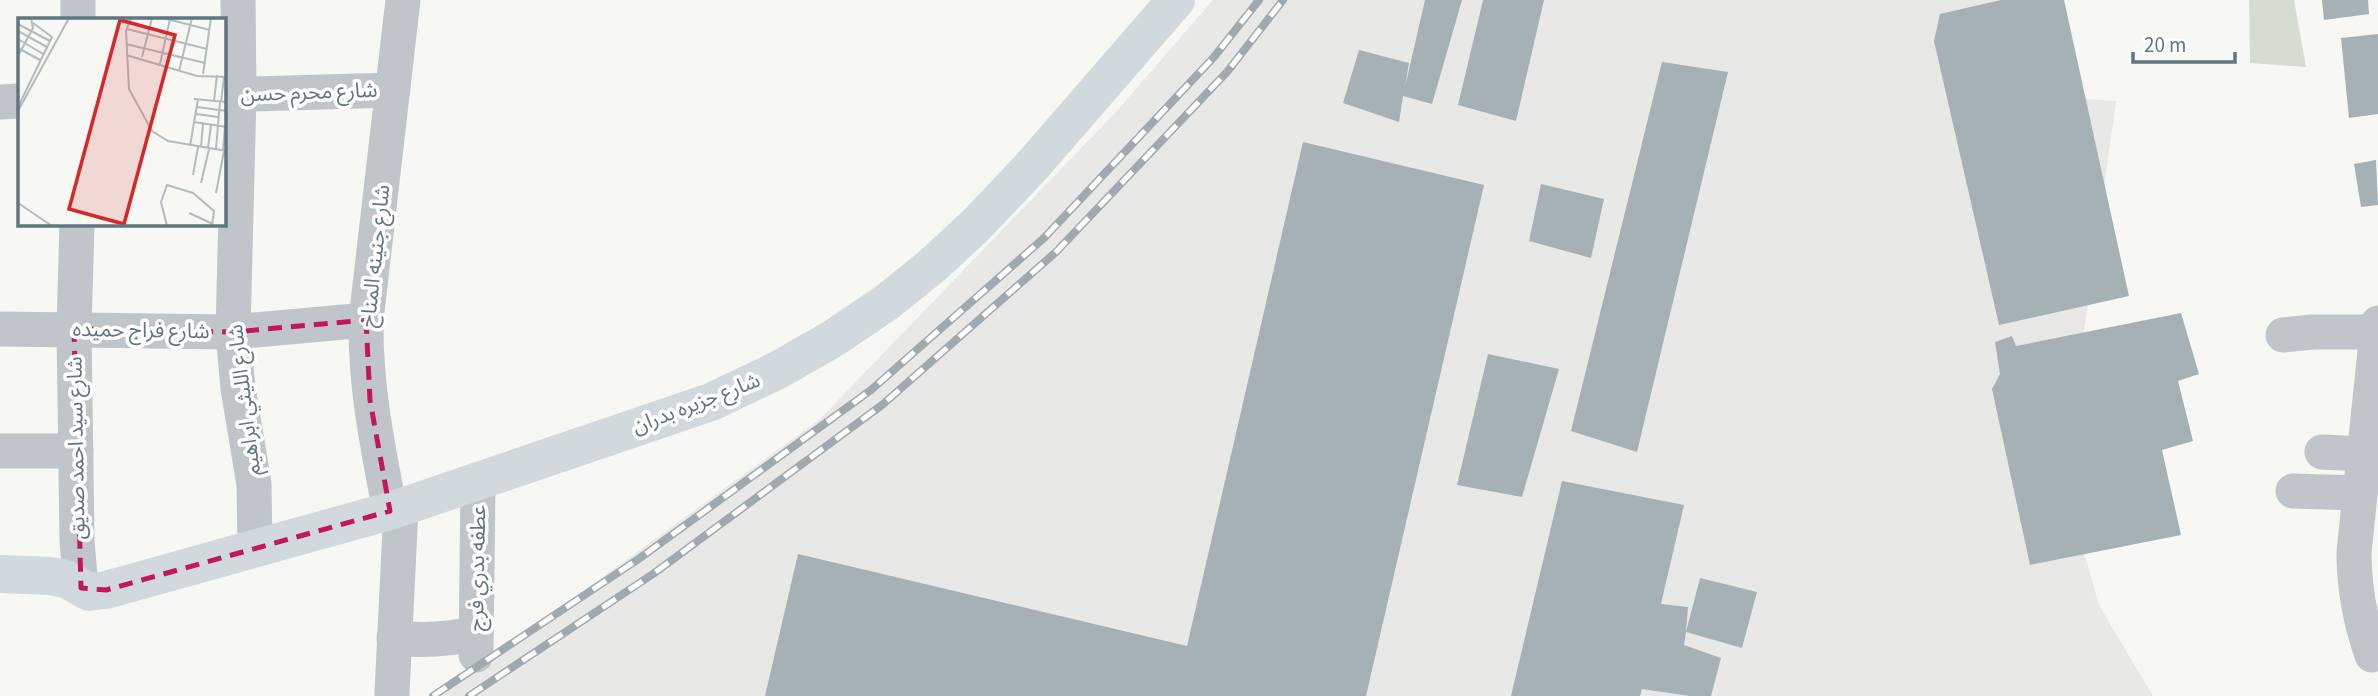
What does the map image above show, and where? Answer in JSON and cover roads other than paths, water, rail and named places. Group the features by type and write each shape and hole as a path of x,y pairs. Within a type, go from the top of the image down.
{"street":[{"path":"78,0 78,18"},
{"name":"شارع الليثي ابراهيم","path":"239,0 232,95 233,332 238,388 254,484 255,548"},
{"name":"شارع جنينه المناخ","path":"392,692 395,509 370,400 365,360 366,320 403,0"},
{"name":"شارع جزيره بدران","path":"85,590 106,590 395,509 711,402 778,370 834,338 887,302 933,265 1032,166 1176,0"},
{"name":"شارع محرم حسن","path":"232,95 393,90"},
{"path":"0,102 18,101"},
{"name":"شارع سيد احمد صديق","path":"77,226 74,329 77,541 85,590"},
{"name":"شارع فراج حميده","path":"0,329 233,332 366,320"},
{"path":"2283,335 2378,329 2370,444 2360,493 2354,552 2354,581 2368,605 2372,655"},
{"path":"2322,452 2370,444"},
{"path":"0,451 76,451"},
{"name":"عطفه بدري فرج","path":"394,638 476,644 478,480"},
{"path":"2293,491 2360,493"},
{"path":"0,574 66,579 85,590"}],"railway":[{"path":"433,696 640,558 871,390 1044,238 1214,57 1259,0"},
{"path":"469,696 653,574 882,405 1056,252 1227,72 1283,0"}]}
